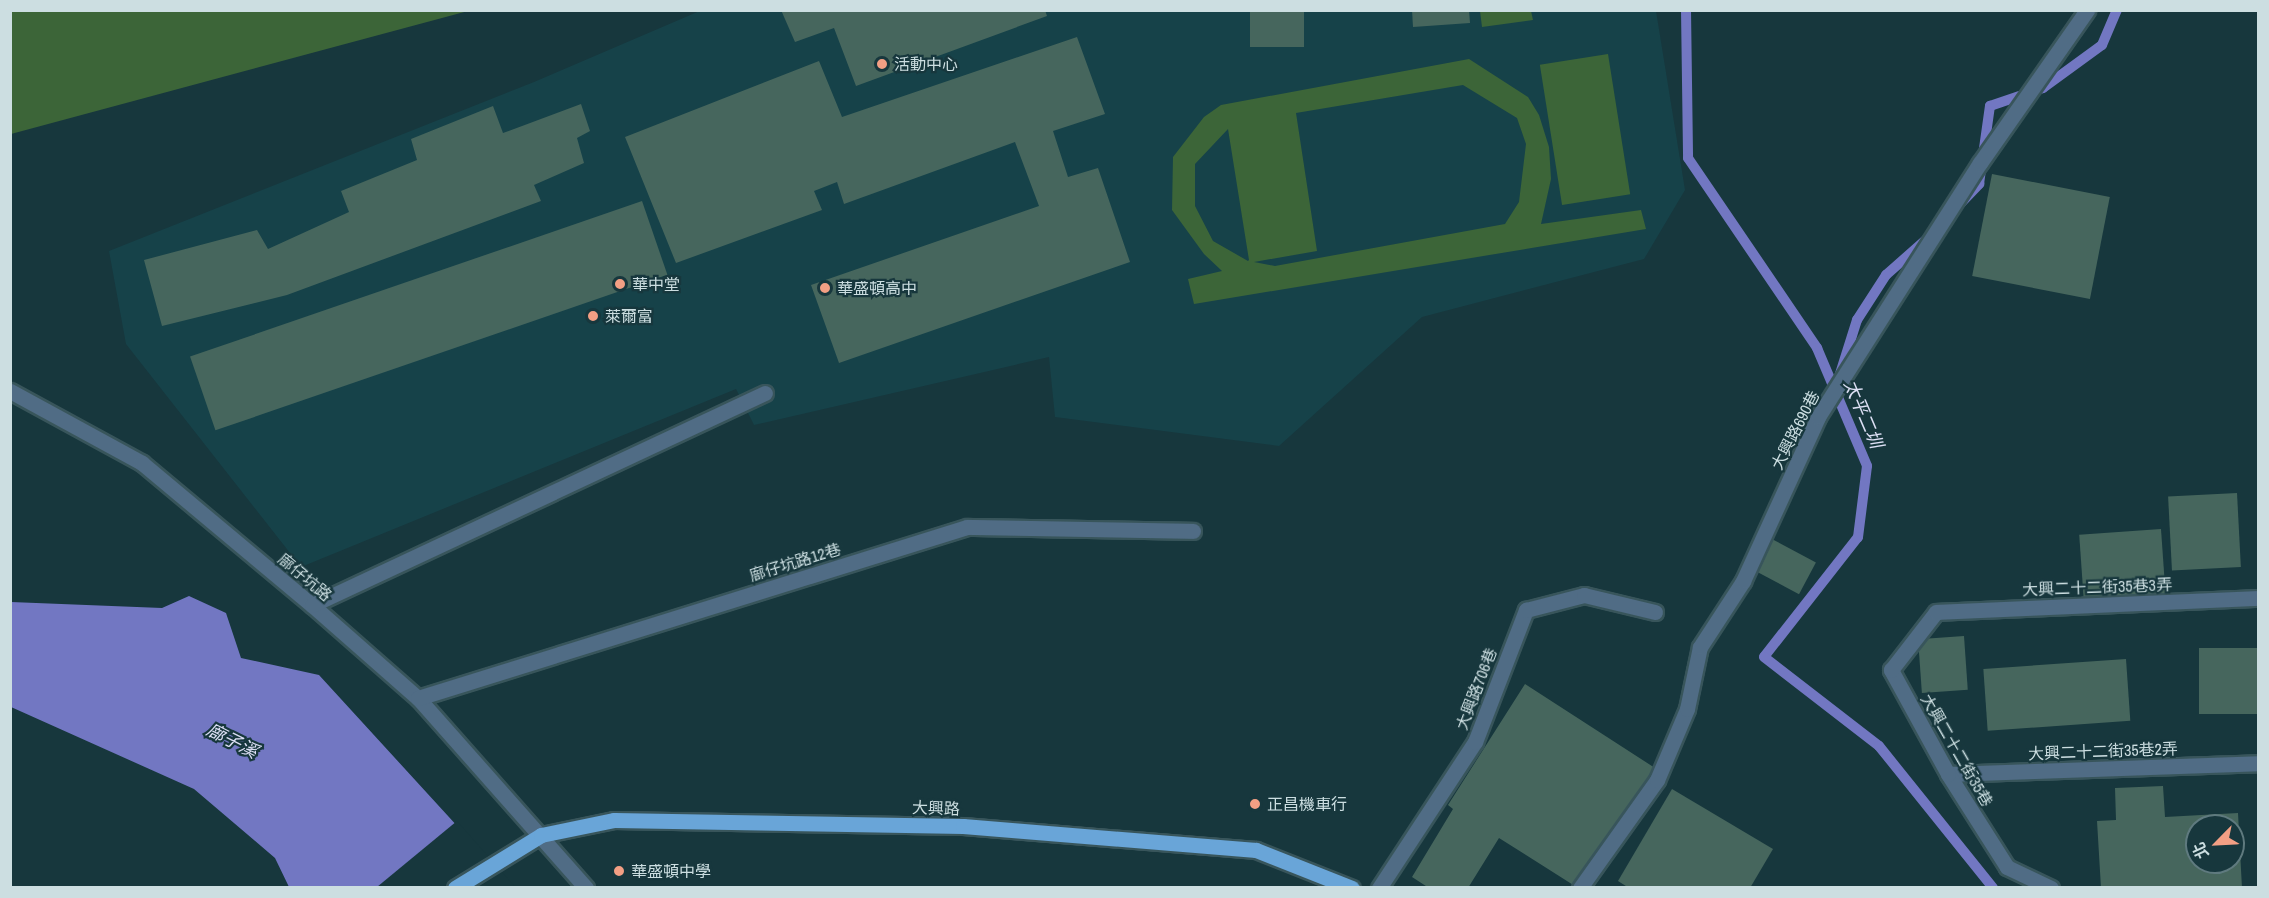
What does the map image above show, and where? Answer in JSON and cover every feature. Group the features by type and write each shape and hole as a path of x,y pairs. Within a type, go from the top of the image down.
{"main road":[{"name":"大興路","path":"455,888 541,835 614,820 963,826 1256,850 1352,888"}],"street":[{"name":"大興路690巷","path":"1580,888 1657,780 1687,709 1700,647 1743,580 1818,417 1980,164 2087,10"},
{"name":"廍仔坑路","path":"10,391 142,463 312,605 418,699 541,835 585,888"},
{"path":"312,605 765,393"},
{"name":"廍仔坑路12巷","path":"418,699 967,527 1193,531"},
{"name":"大興路706巷","path":"1378,888 1474,742 1526,610 1584,595 1655,612"},
{"name":"大興二十二街35巷3弄","path":"1936,612 2259,598"},
{"name":"大興二十二街35巷","path":"1936,612 1891,670 1948,774 2007,867 2051,888"},
{"name":"大興二十二街35巷2弄","path":"1948,774 2259,763"}],"shaded area":[{"name":"華盛頓高中","path":"702,10 1656,11 1685,190 1644,259 1422,317 1279,446 1055,417 1049,357 754,425 736,389 301,567 126,344 109,251 534,82"}],"green space":[{"path":"11,10 468,10 468,11 11,134"},
{"path":"1480,11 1531,11 1533,20 1482,27"},
{"path":"1608,54 1630,194 1562,205 1540,65"},
{"path":"1469,59 1528,97 1539,115 1549,147 1551,179 1541,224 1641,210 1646,229 1194,304 1188,279 1222,271 1204,254 1172,210 1173,157 1204,117 1221,105","holes":["1463,85 1517,118 1526,144 1519,202 1505,224 1275,266 1254,262 1317,251 1296,113","1228,129 1249,260 1248,261 1213,241 1195,206 1195,164"]}],"water":[{"name":"廍子溪","path":"189,596 226,613 241,658 319,675 513,887 289,887 275,858 194,789 11,707 11,602 162,608"}],"pier":[{"path":"457,821 516,888 377,887"}],"building":[{"name":"活動中心","path":"781,10 1045,10 1047,16 856,86 834,28 795,42"},
{"path":"1250,10 1304,10 1304,47 1250,47"},
{"path":"1412,10 1469,10 1470,23 1413,27"},
{"path":"1077,37 1105,114 1053,131 1068,177 1098,168 1130,262 839,363 811,285 1039,206 1015,142 844,204 837,182 814,191 822,210 676,263 625,137 819,61 842,117"},
{"path":"581,104 590,131 577,138 584,163 534,185 541,201 287,295 162,326 144,260 257,230 268,249 349,212 341,191 417,160 411,139 493,106 503,133"},
{"path":"1992,174 2110,197 2090,299 1972,276"},
{"path":"642,201 667,275 215,430 190,357"},
{"path":"2237,493 2241,567 2172,571 2168,497"},
{"path":"2161,529 2166,596 2084,602 2079,535"},
{"path":"1770,538 1816,562 1799,594 1753,570"},
{"path":"1964,636 1968,690 1922,693 1918,639"},
{"path":"2199,648 2258,648 2258,714 2199,714"},
{"path":"2126,659 2130,721 1988,731 1983,669"},
{"path":"1525,684 1655,768 1578,888 1499,838 1468,888 1429,888 1412,877 1453,809 1448,805"},
{"path":"2163,786 2165,817 2185,816 2185,874 2241,874 2242,888 2101,888 2097,821 2116,820 2115,788"},
{"path":"1672,789 1773,849 1750,888 1629,888 1618,881"}],"waterway":[{"name":"太平二圳","path":"1686,10 1688,158 1817,348 1867,466 1858,537 1764,657 1879,746 1993,888"},
{"path":"1960,204 1979,184 1990,106 2043,88 2102,45 2117,10"},
{"path":"1839,377 1857,320 1886,275 1929,237"}],"place":[{"name":"活動中心","path":"882,64"},
{"name":"華中堂","path":"620,284"},
{"name":"華盛頓高中","path":"825,288"},
{"name":"萊爾富","path":"593,316"},
{"name":"正昌機車行","path":"1255,804"},
{"name":"華盛頓中學","path":"619,871"}]}
